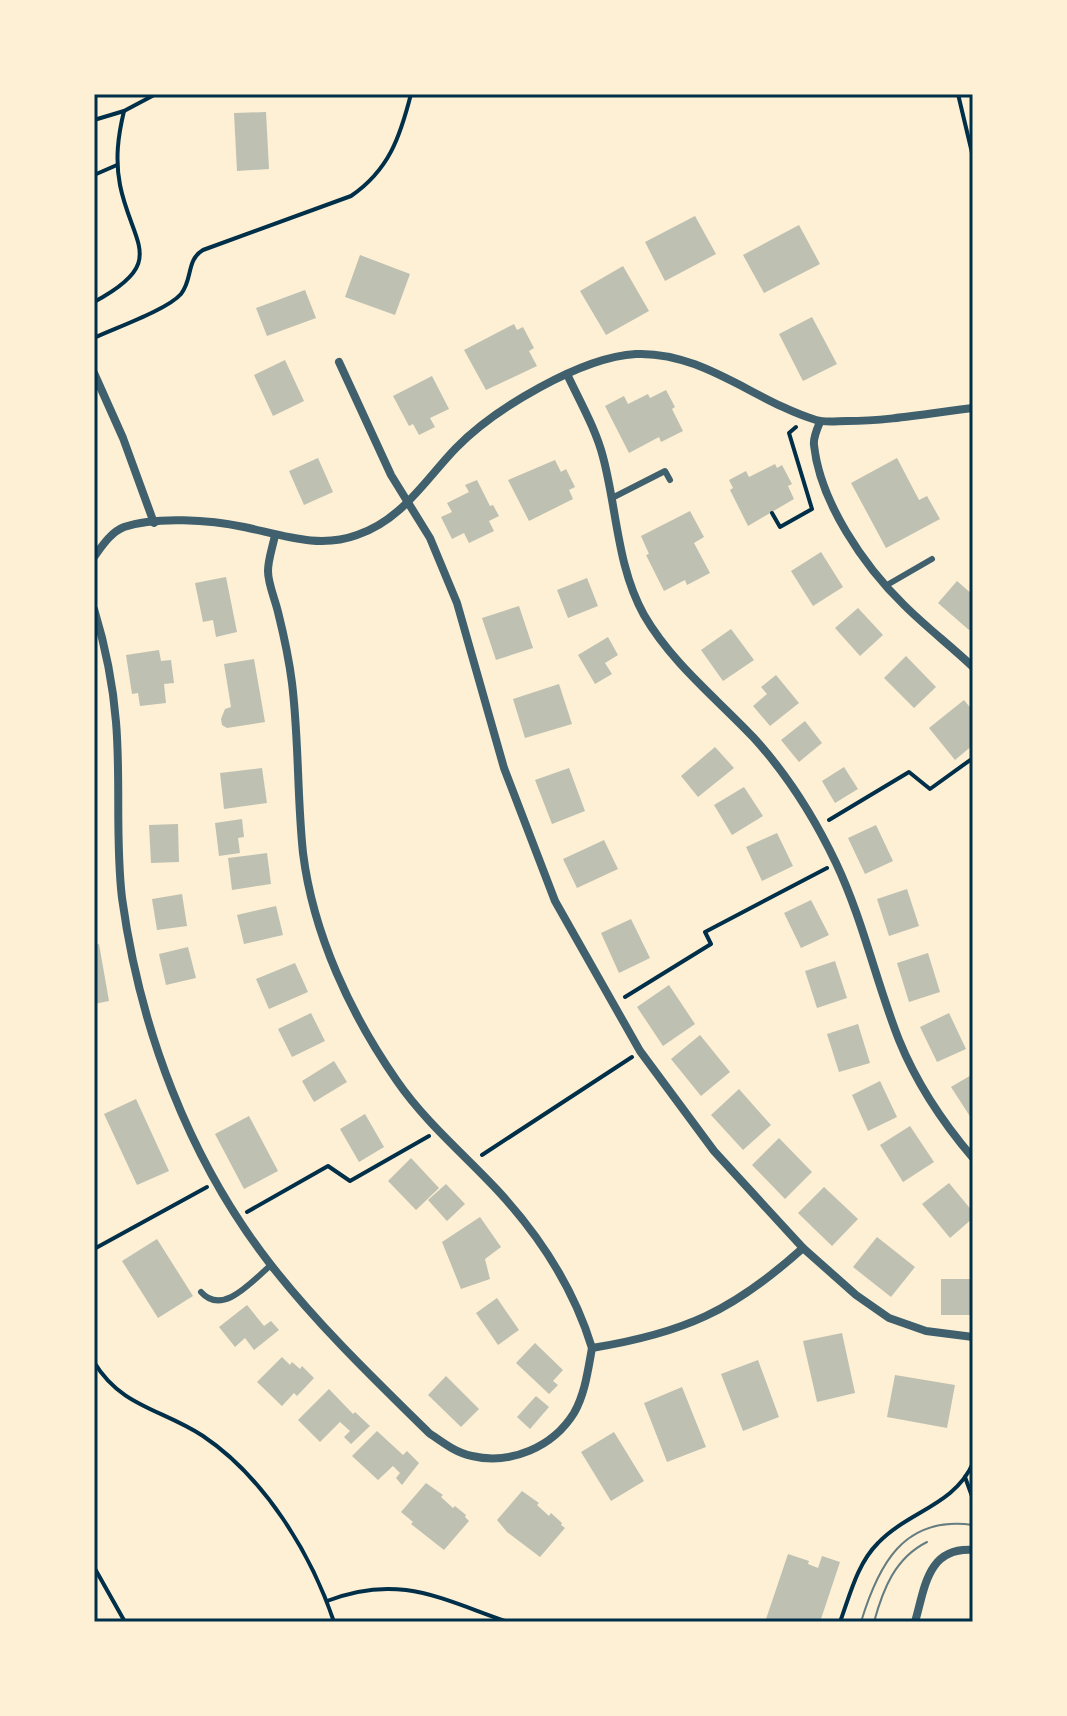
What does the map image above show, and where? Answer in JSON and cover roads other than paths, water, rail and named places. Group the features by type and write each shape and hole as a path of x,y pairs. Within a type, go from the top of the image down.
{"street":[{"path":"94,557 111,535 123,528 154,523 211,521 305,541 330,541 355,536 375,528 407,504 457,447 485,422 567,374 601,361 637,354 681,359 820,422 876,421 973,408"},
{"path":"339,362 407,504 430,538 457,603 504,768 555,901 640,1051 714,1151 803,1248 856,1295 889,1318 926,1331 973,1337"},
{"path":"94,373 123,438 154,523"},
{"path":"567,374 603,453 623,556 645,615 698,681 755,740 787,781 816,828 836,863 900,1042 924,1090 973,1158"},
{"path":"820,422 813,442 823,480 840,521 861,555 903,604 973,667"},
{"path":"94,609 104,642 116,721 122,896 135,972 155,1044 176,1100 216,1182 271,1265 310,1312 429,1433 450,1448 472,1456 497,1458 519,1455 559,1432 574,1412 584,1388 592,1348 569,1288 550,1257 501,1194 438,1130 398,1083 360,1022 335,967 316,912 304,856 297,726 287,649 268,571 275,535"},
{"path":"592,1348 629,1342 687,1326 730,1305 770,1278 803,1248"},
{"path":"915,1622 931,1568 949,1553 973,1550"}],"lane":[{"path":"612,498 665,471 670,480"},
{"path":"887,585 932,559"},
{"path":"201,1292 218,1302 228,1300 271,1265"}],"tram line":[{"path":"861,1622 876,1582 897,1549 928,1528 949,1524 973,1525"},
{"path":"874,1622 892,1576 906,1557 927,1542"}]}
